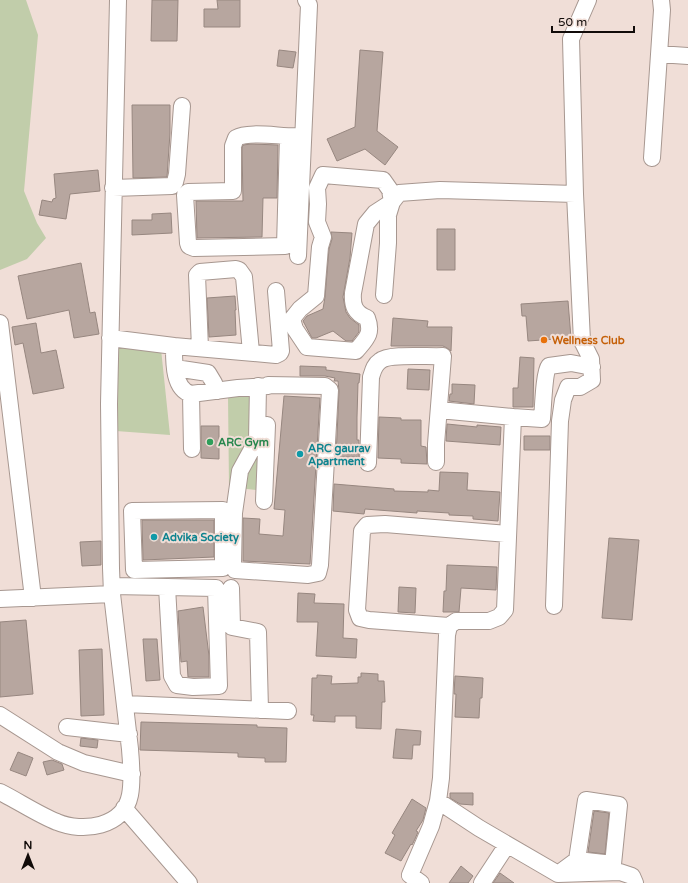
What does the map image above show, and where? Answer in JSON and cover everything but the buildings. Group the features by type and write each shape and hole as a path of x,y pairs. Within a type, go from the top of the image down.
{"street":[{"path":"0,792 57,822 78,827 101,825 116,817 124,808 130,796 132,774 129,734 112,590 111,568 109,404 118,0"},
{"path":"296,137 241,135 236,138 233,146 233,191 188,192 185,195 188,243 190,246 194,248 285,246 296,137 308,5 306,0"},
{"path":"554,606 560,421 563,400 568,387 580,387 592,380 591,359 582,341 575,194 571,39 588,0"},
{"path":"652,158 661,0"},
{"path":"659,54 688,56"},
{"path":"113,188 172,186 175,182 177,174 182,106"},
{"path":"296,137 298,256"},
{"path":"384,295 388,243 388,215 392,202 390,190 384,180 323,175 317,188 317,222 323,237 320,247 316,296 300,309 292,319 295,329 307,346 356,350 368,337 370,326 367,318 360,315 353,307 353,293 366,224 375,213 392,202 399,193 440,190 575,194"},
{"path":"200,348 197,275 200,272 236,269 240,270 244,277 251,352"},
{"path":"110,338 174,346 276,355 281,351 276,291"},
{"path":"0,323 33,598"},
{"path":"174,346 175,368 182,390 186,393 191,394 263,386 325,386 330,390 320,565 318,573 308,575 235,570 233,564 234,513 240,471 257,440 263,386"},
{"path":"368,463 371,377 374,368 380,360 392,356 443,356 438,410 436,462"},
{"path":"438,410 542,419 547,369 549,366 571,363 592,367"},
{"path":"175,368 208,373 217,391"},
{"path":"263,386 264,501"},
{"path":"191,394 192,449"},
{"path":"421,883 410,875 430,826 438,801 441,778 446,635 449,626 456,621 489,621 499,617 505,610 513,417"},
{"path":"111,568 134,570 223,568 223,510 132,511 134,570"},
{"path":"449,626 360,618 357,610 362,531 367,525 385,524 508,534"},
{"path":"0,600 112,590 167,587 216,588 219,686 194,687 177,685 172,676 167,587"},
{"path":"231,588 232,627 258,632 260,710"},
{"path":"125,704 288,711"},
{"path":"0,715 58,752 84,763 132,774"},
{"path":"67,727 129,734"},
{"path":"438,801 479,828 558,874 603,878 620,872 632,876 635,883"},
{"path":"124,808 189,883"},
{"path":"482,883 507,845"},
{"path":"558,874 577,860"}],"green space":[{"path":"0,0 26,0 38,35 24,191 37,223 46,238 27,259 0,270"},
{"path":"116,347 161,349 170,435 116,431"},
{"path":"260,395 256,490 229,487 228,397"}],"place":[{"name":"Wellness Club","path":"544,340"},
{"name":"ARC Gym","path":"210,442"},
{"name":"ARC gaurav Apartment","path":"300,454"},
{"name":"Advika Society","path":"154,537"}]}
